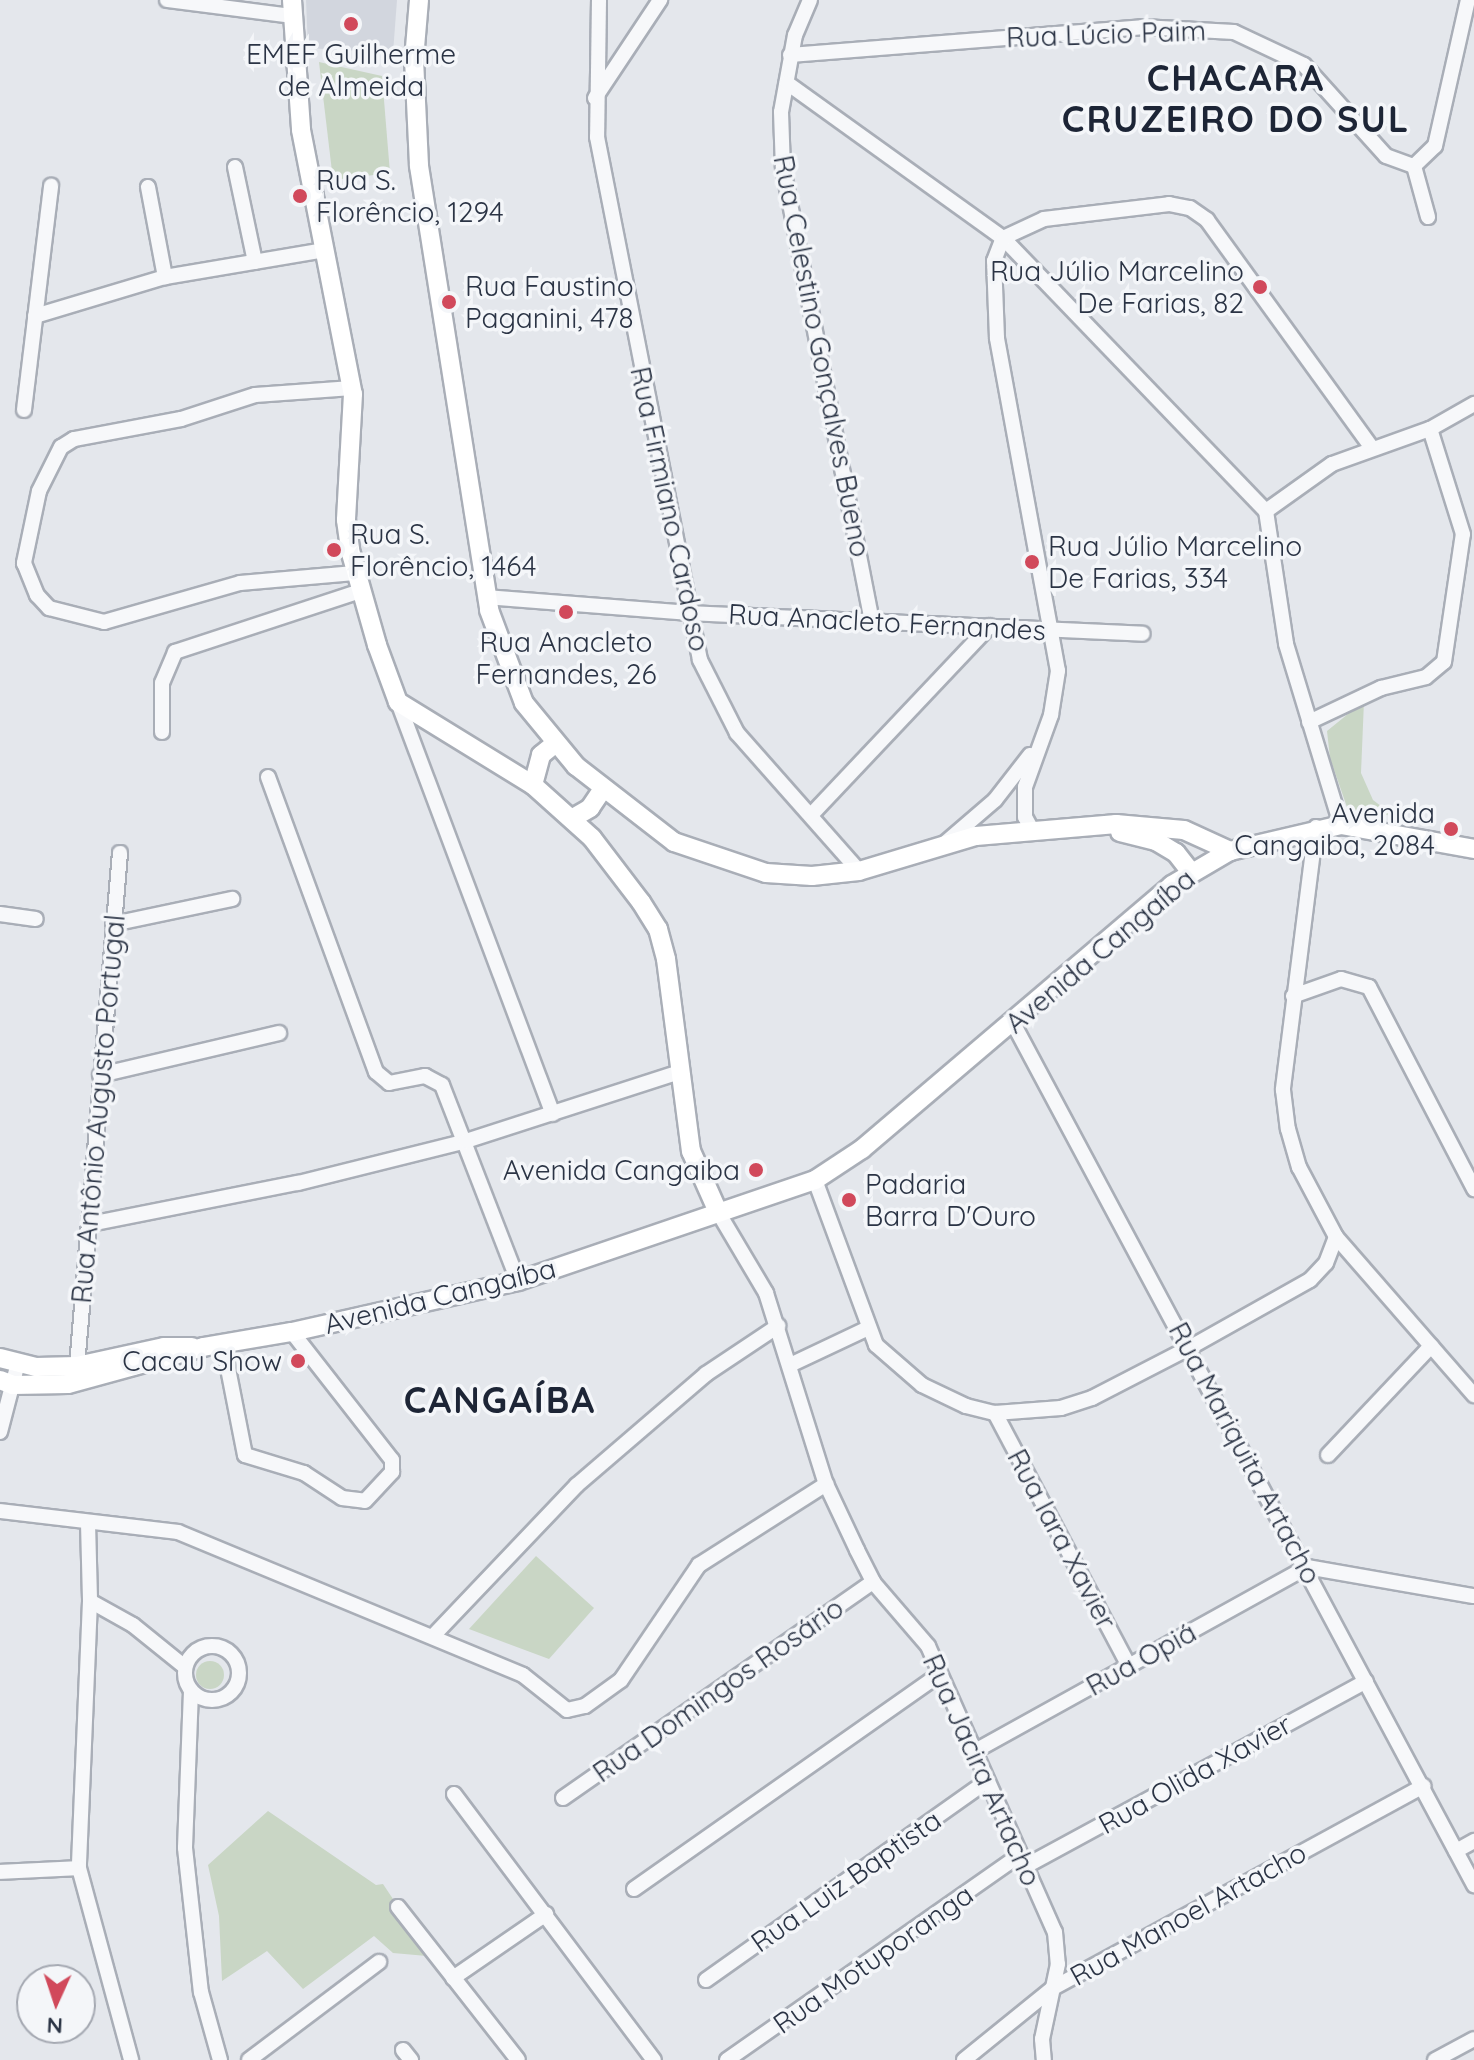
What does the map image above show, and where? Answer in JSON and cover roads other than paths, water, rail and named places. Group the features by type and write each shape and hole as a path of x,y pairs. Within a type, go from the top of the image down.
{"street":[{"path":"167,0 292,8 301,130 352,388 346,520 355,573 398,702 553,1114"},
{"path":"419,0 414,59 419,166 486,597 524,703 556,743 602,790 663,836 712,858 766,873 812,876 859,871 944,844 1032,830 1160,826 1204,836 1230,851"},
{"name":"Rua Firmiano Cardoso","path":"599,0 594,99 605,188 700,660 719,705 757,757 859,871"},
{"path":"594,99 660,0"},
{"name":"Rua Celestino Gonçalves Bueno","path":"810,0 790,55 781,112 783,168 872,620"},
{"path":"1428,217 1414,166 1435,146 1468,0"},
{"name":"Rua Lúcio Paim","path":"790,55 1142,27 1222,29 1262,41 1304,65 1386,156 1414,166"},
{"path":"787,83 1003,238 1266,511 1286,644 1341,825"},
{"path":"235,167 255,262"},
{"path":"24,410 51,186"},
{"path":"148,187 165,277"},
{"path":"1032,830 1025,817 1025,787 1056,695 1053,629 997,338 994,261 1003,238 1044,219 1169,204 1190,208 1207,220 1372,448"},
{"path":"35,316 165,277 325,250"},
{"path":"352,388 255,395 181,419 74,439 61,447 39,491 24,563 37,595 49,608 104,622 240,583 355,573"},
{"path":"1266,511 1332,464 1430,429 1474,404"},
{"path":"1309,722 1381,688 1426,677 1444,662 1463,534 1430,429"},
{"path":"162,732 162,683 175,652 360,591"},
{"name":"Rua Anacleto Fernandes","path":"486,597 689,613 1143,634"},
{"path":"811,815 990,626"},
{"path":"398,702 533,785 573,818 658,929 672,997 677,1073 691,1151 718,1212"},
{"path":"944,844 995,800 1044,735"},
{"path":"533,785 541,755 556,743"},
{"path":"268,777 376,1072 389,1083 425,1076 438,1079 466,1141 518,1281"},
{"path":"573,818 590,808 602,790"},
{"name":"Avenida Cangaíba","path":"7,1383 68,1384 203,1347 292,1332 518,1281 815,1180 862,1149 1191,872 1230,851 1316,827 1341,825 1474,849"},
{"path":"1316,827 1283,1090 1288,1129 1299,1167 1336,1237 1474,1395"},
{"path":"1097,828 1156,841 1176,853 1191,872"},
{"name":"Rua Antônio Augusto Portugal","path":"77,1366 120,853"},
{"path":"113,924 232,899"},
{"path":"0,914 36,919"},
{"path":"1293,996 1341,979 1369,987 1474,1189"},
{"name":"Rua Mariquita Artacho","path":"1013,1023 1307,1567 1474,1885"},
{"path":"100,1075 279,1033"},
{"path":"90,1224 298,1183 466,1141 677,1073"},
{"path":"815,1180 866,1329 876,1345 922,1385 966,1406 995,1413 1061,1408 1092,1398 1189,1348 1310,1280 1326,1263 1336,1237"},
{"name":"Rua Jacira Artacho","path":"718,1212 753,1268 778,1326 826,1484 873,1582 928,1646 1021,1862 1055,1932 1058,1964 1042,2039 1044,2060"},
{"path":"434,1635 577,1485 706,1374 778,1326"},
{"path":"790,1365 866,1329"},
{"path":"223,1343 245,1455 304,1473 342,1498 365,1501 392,1472 392,1460 292,1332"},
{"path":"1328,1455 1431,1346"},
{"name":"Avenida Cangaíba","path":"9,1361 77,1366 164,1347 203,1347"},
{"path":"0,1432 9,1361"},
{"name":"Rua Iara Xavier","path":"995,1413 1129,1666"},
{"path":"0,1511 178,1532 434,1635 539,1684 567,1710 585,1706 634,1665 699,1565 826,1484"},
{"path":"88,1523 90,1601 79,1868 131,2060"},
{"path":"1307,1567 1474,1596"},
{"name":"Rua Opiá","path":"975,1751 1307,1567"},
{"name":"Rua Domingos Rosário","path":"563,1798 873,1582"},
{"path":"90,1601 133,1625 185,1667 191,1691 185,1848 201,1992 220,2060"},
{"path":"185,1667 195,1652 211,1646 229,1651 238,1666 237,1684 225,1697 207,1700 191,1691"},
{"path":"634,1889 940,1674"},
{"name":"Rua Olida Xavier","path":"1021,1862 1366,1681"},
{"name":"Rua Luiz Baptista","path":"706,1980 986,1782"},
{"name":"Rua Manoel Artacho","path":"964,2060 1053,1988 1423,1786"},
{"path":"454,1794 654,2060"},
{"path":"1456,1851 1474,1841"},
{"name":"Rua Motuporanga","path":"727,2060 1021,1862"},
{"path":"0,1872 79,1868"},
{"path":"398,1907 518,2060"},
{"path":"453,1978 546,1914"},
{"path":"249,2060 379,1962"},
{"path":"1435,2060 1474,2039"}],"place":[{"name":"EMEF Guilherme de Almeida","path":"351,24"},
{"name":"Rua S. Florêncio, 1294","path":"300,196"},
{"name":"Rua Júlio Marcelino De Farias, 82","path":"1260,287"},
{"name":"Rua Faustino Paganini, 478","path":"449,302"},
{"name":"Rua S. Florêncio, 1464","path":"334,550"},
{"name":"Rua Júlio Marcelino De Farias, 334","path":"1032,562"},
{"name":"Rua Anacleto Fernandes, 26","path":"566,612"},
{"name":"Avenida Cangaiba, 2084","path":"1451,829"},
{"name":"Avenida Cangaiba","path":"756,1170"},
{"name":"Padaria Barra D'Ouro","path":"849,1200"},
{"name":"Cacau Show","path":"298,1361"}],"district":[{"name":"CHACARA CRUZEIRO DO SUL","path":"1236,98"},
{"name":"CANGAÍBA","path":"500,1400"}]}
